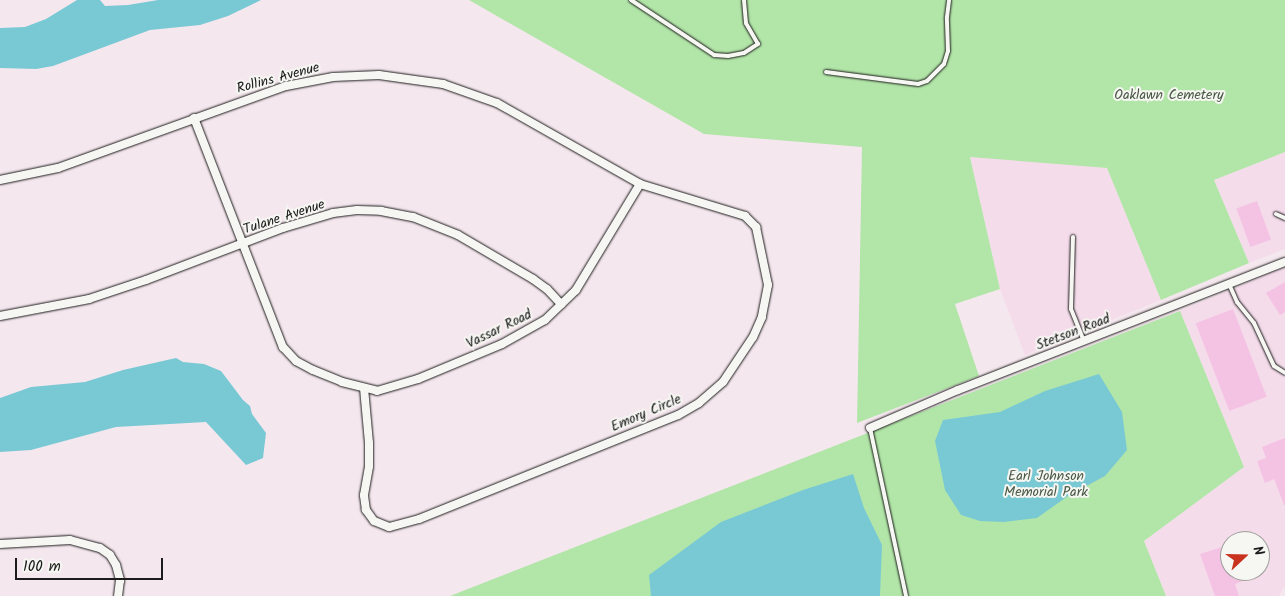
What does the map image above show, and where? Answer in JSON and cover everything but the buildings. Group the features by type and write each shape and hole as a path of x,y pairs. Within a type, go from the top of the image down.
{"street":[{"name":"Rollins Avenue","path":"0,180 58,168 260,94 307,81 333,77 379,75 443,84 497,103 520,114 640,184"},
{"name":"Vassar Road","path":"194,118 278,338 288,354 313,370 377,391 404,384 502,344 545,320 576,290 640,184"},
{"name":"Emory Circle","path":"364,388 370,448 364,501 370,517 382,525 396,527 678,415 699,402 723,382 752,337 762,317 768,285 756,228 745,216 640,184"},
{"name":"Tulane Avenue","path":"0,316 89,299 146,280 283,228 333,214 357,210 394,213 434,224 458,235 533,279 547,289 561,304"},
{"name":"Stetson Road","path":"870,428 958,390 1285,262"},
{"path":"0,544 70,540 100,548 110,555 116,564 120,580 118,596"}],"lane":[{"path":"631,0 714,55 728,56 744,53 758,44 746,23 744,0"},
{"path":"826,72 918,84 927,81 944,64 948,51 946,17 949,0"},
{"path":"1276,214 1285,218"},
{"path":"1073,237 1071,309 1084,342"},
{"path":"1229,284 1237,302 1254,323 1274,366 1285,373"},
{"path":"870,428 906,596"}],"shaded area":[{"path":"1285,152 1285,249 1249,263 1214,180"},
{"path":"970,156 1107,168 1161,300 1025,355 1000,289"},
{"path":"1285,267 1285,586 1279,596 1166,596 1144,541 1244,467 1180,311"}],"green space":[{"name":"Oaklawn Cemetery","path":"469,0 1285,0 1285,152 1214,180 1249,263 1161,300 1107,168 970,157 1000,289 955,304 979,376 857,423 862,147 704,134"},
{"name":"Earl Johnson Memorial Park","path":"1180,311 1244,467 1144,541 1166,596 450,596"}],"water":[{"path":"77,0 100,0 105,6 128,5 158,0 261,0 228,16 200,25 150,30 53,66 36,69 0,68 0,28 25,27 46,19"},
{"path":"176,358 183,362 204,364 221,371 243,400 250,406 252,414 266,433 263,458 246,465 206,422 116,427 31,450 0,452 0,398 31,387 85,382 123,370"},
{"path":"1099,374 1122,412 1127,450 1105,476 1068,496 1037,518 1004,522 980,521 961,515 945,490 935,441 943,420 1000,412 1045,391"},
{"path":"853,474 864,508 882,545 880,596 651,596 649,575 721,522 803,490"}]}
